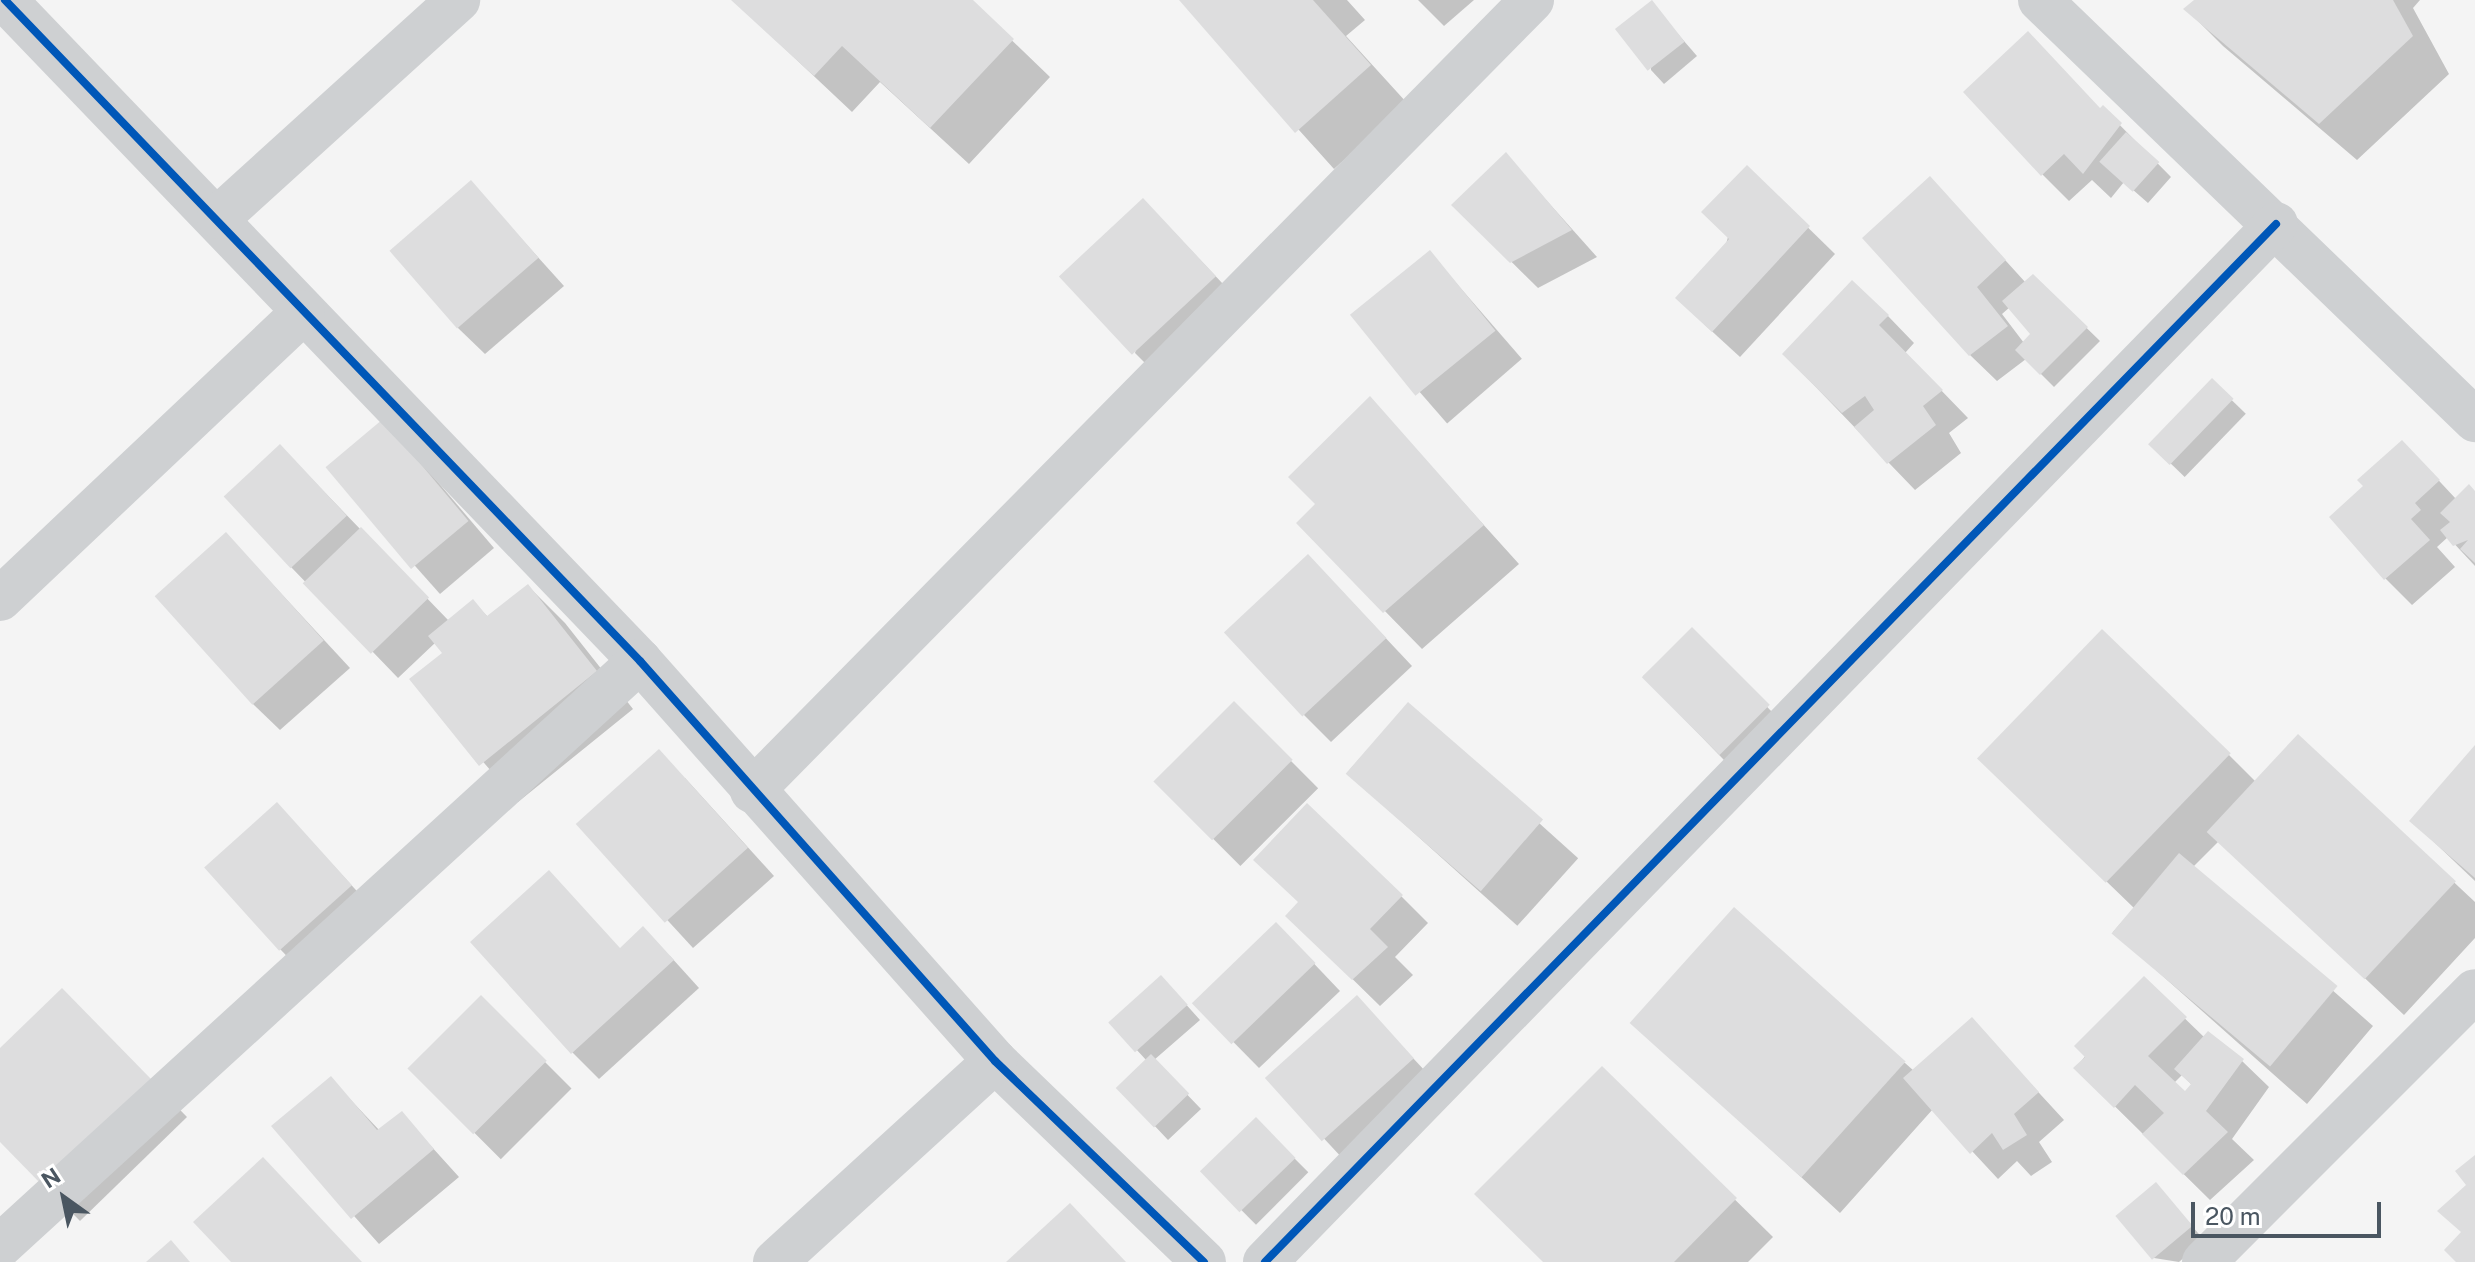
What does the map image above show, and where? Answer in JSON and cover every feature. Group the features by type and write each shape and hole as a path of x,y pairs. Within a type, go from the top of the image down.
{"street":[{"path":"5,0 219,217 303,312 640,661 752,791 995,1061 1204,1262"},
{"path":"219,217 458,0"},
{"path":"752,791 1532,0"},
{"path":"2040,0 2276,224 2475,420"},
{"path":"1265,1262 2276,224"},
{"path":"0,599 303,312"},
{"path":"0,1246 640,661"},
{"path":"2204,1262 2475,991"},
{"path":"775,1262 995,1061"}],"building":[{"path":"731,0 973,0 1014,39 930,128 842,46 814,76"},
{"path":"1179,0 1313,0 1371,65 1295,133"},
{"path":"1652,0 1685,42 1648,71 1615,29"},
{"path":"2194,0 2393,0 2413,36 2319,124 2183,9"},
{"path":"2028,31 2100,108 2103,105 2122,123 2083,174 2064,154 2041,176 1963,92"},
{"path":"2126,132 2159,162 2133,192 2099,162"},
{"path":"1506,152 1572,230 1510,263 1451,205"},
{"path":"1747,165 1810,226 1712,332 1675,298 1729,239 1701,212"},
{"path":"1930,176 2006,260 1977,287 2008,326 1969,356 1862,238"},
{"path":"471,180 539,258 457,329 389,251"},
{"path":"1143,198 1216,276 1132,355 1059,276"},
{"path":"1430,250 1495,331 1415,396 1350,315"},
{"path":"2033,274 2088,327 2040,375 2015,350 2030,334 2002,301"},
{"path":"1852,280 1889,315 1879,325 1943,390 1923,406 1936,425 1887,464 1854,427 1874,410 1865,396 1842,413 1782,354"},
{"path":"2212,378 2234,399 2170,465 2148,444"},
{"path":"1370,396 1484,525 1383,613 1296,523 1315,504 1288,477"},
{"path":"383,419 468,521 411,569 326,467"},
{"path":"2402,440 2440,480 2415,503 2421,510 2411,519 2430,540 2384,580 2329,517 2363,486 2357,480"},
{"path":"280,444 347,516 291,568 224,497"},
{"path":"2469,484 2475,491 2475,563 2460,549 2468,540 2453,546 2440,530 2450,522 2440,513"},
{"path":"361,527 429,597 371,654 303,583"},
{"path":"226,532 324,640 252,705 155,596"},
{"path":"1308,554 1386,638 1302,717 1224,632"},
{"path":"528,584 597,671 479,766 409,679 442,653 428,636 473,599 487,616"},
{"path":"1692,627 1770,705 1720,755 1642,677"},
{"path":"2102,629 2231,753 2106,883 1977,758"},
{"path":"1234,701 1293,760 1212,840 1153,782"},
{"path":"1408,702 1543,819 1481,891 1346,774"},
{"path":"2298,734 2456,881 2365,979 2207,832"},
{"path":"2475,745 2475,878 2409,821"},
{"path":"659,749 748,848 665,923 576,824"},
{"path":"277,802 352,885 279,951 204,868"},
{"path":"1307,803 1403,895 1370,929 1388,947 1352,980 1285,916 1298,902 1253,860"},
{"path":"2179,853 2338,986 2270,1066 2112,933"},
{"path":"549,870 620,948 643,926 674,960 571,1054 470,942"},
{"path":"1734,907 1906,1062 1801,1177 1630,1023"},
{"path":"1276,922 1316,963 1231,1044 1192,1003"},
{"path":"1161,975 1188,1005 1135,1052 1108,1023"},
{"path":"2144,976 2187,1017 2148,1056 2185,1091 2191,1084 2174,1069 2208,1031 2244,1059 2206,1111 2228,1132 2183,1175 2142,1134 2164,1113 2135,1085 2114,1108 2073,1068 2085,1057 2074,1046"},
{"path":"62,988 151,1079 42,1185 0,1142 0,1048"},
{"path":"481,995 547,1061 473,1134 407,1069"},
{"path":"1357,995 1414,1058 1322,1141 1265,1078"},
{"path":"1972,1017 2039,1092 2014,1114 2027,1135 2003,1150 1992,1133 1970,1154 1903,1078"},
{"path":"1151,1054 1189,1094 1154,1128 1116,1088"},
{"path":"1602,1066 1737,1198 1674,1262 1543,1262 1474,1194"},
{"path":"331,1076 377,1130 402,1111 434,1149 351,1219 271,1126"},
{"path":"1256,1117 1296,1158 1239,1212 1200,1171"},
{"path":"2475,1155 2475,1262 2456,1262 2444,1250 2461,1232 2437,1211 2466,1185 2455,1171"},
{"path":"263,1157 362,1262 231,1262 193,1222"},
{"path":"2156,1182 2193,1226 2152,1260 2115,1216"},
{"path":"1070,1203 1126,1262 1006,1262"},
{"path":"171,1240 190,1262 146,1262"}],"cycle path":[{"path":"5,0 640,661 995,1061 1204,1262"},
{"path":"1265,1262 2276,224"}]}
